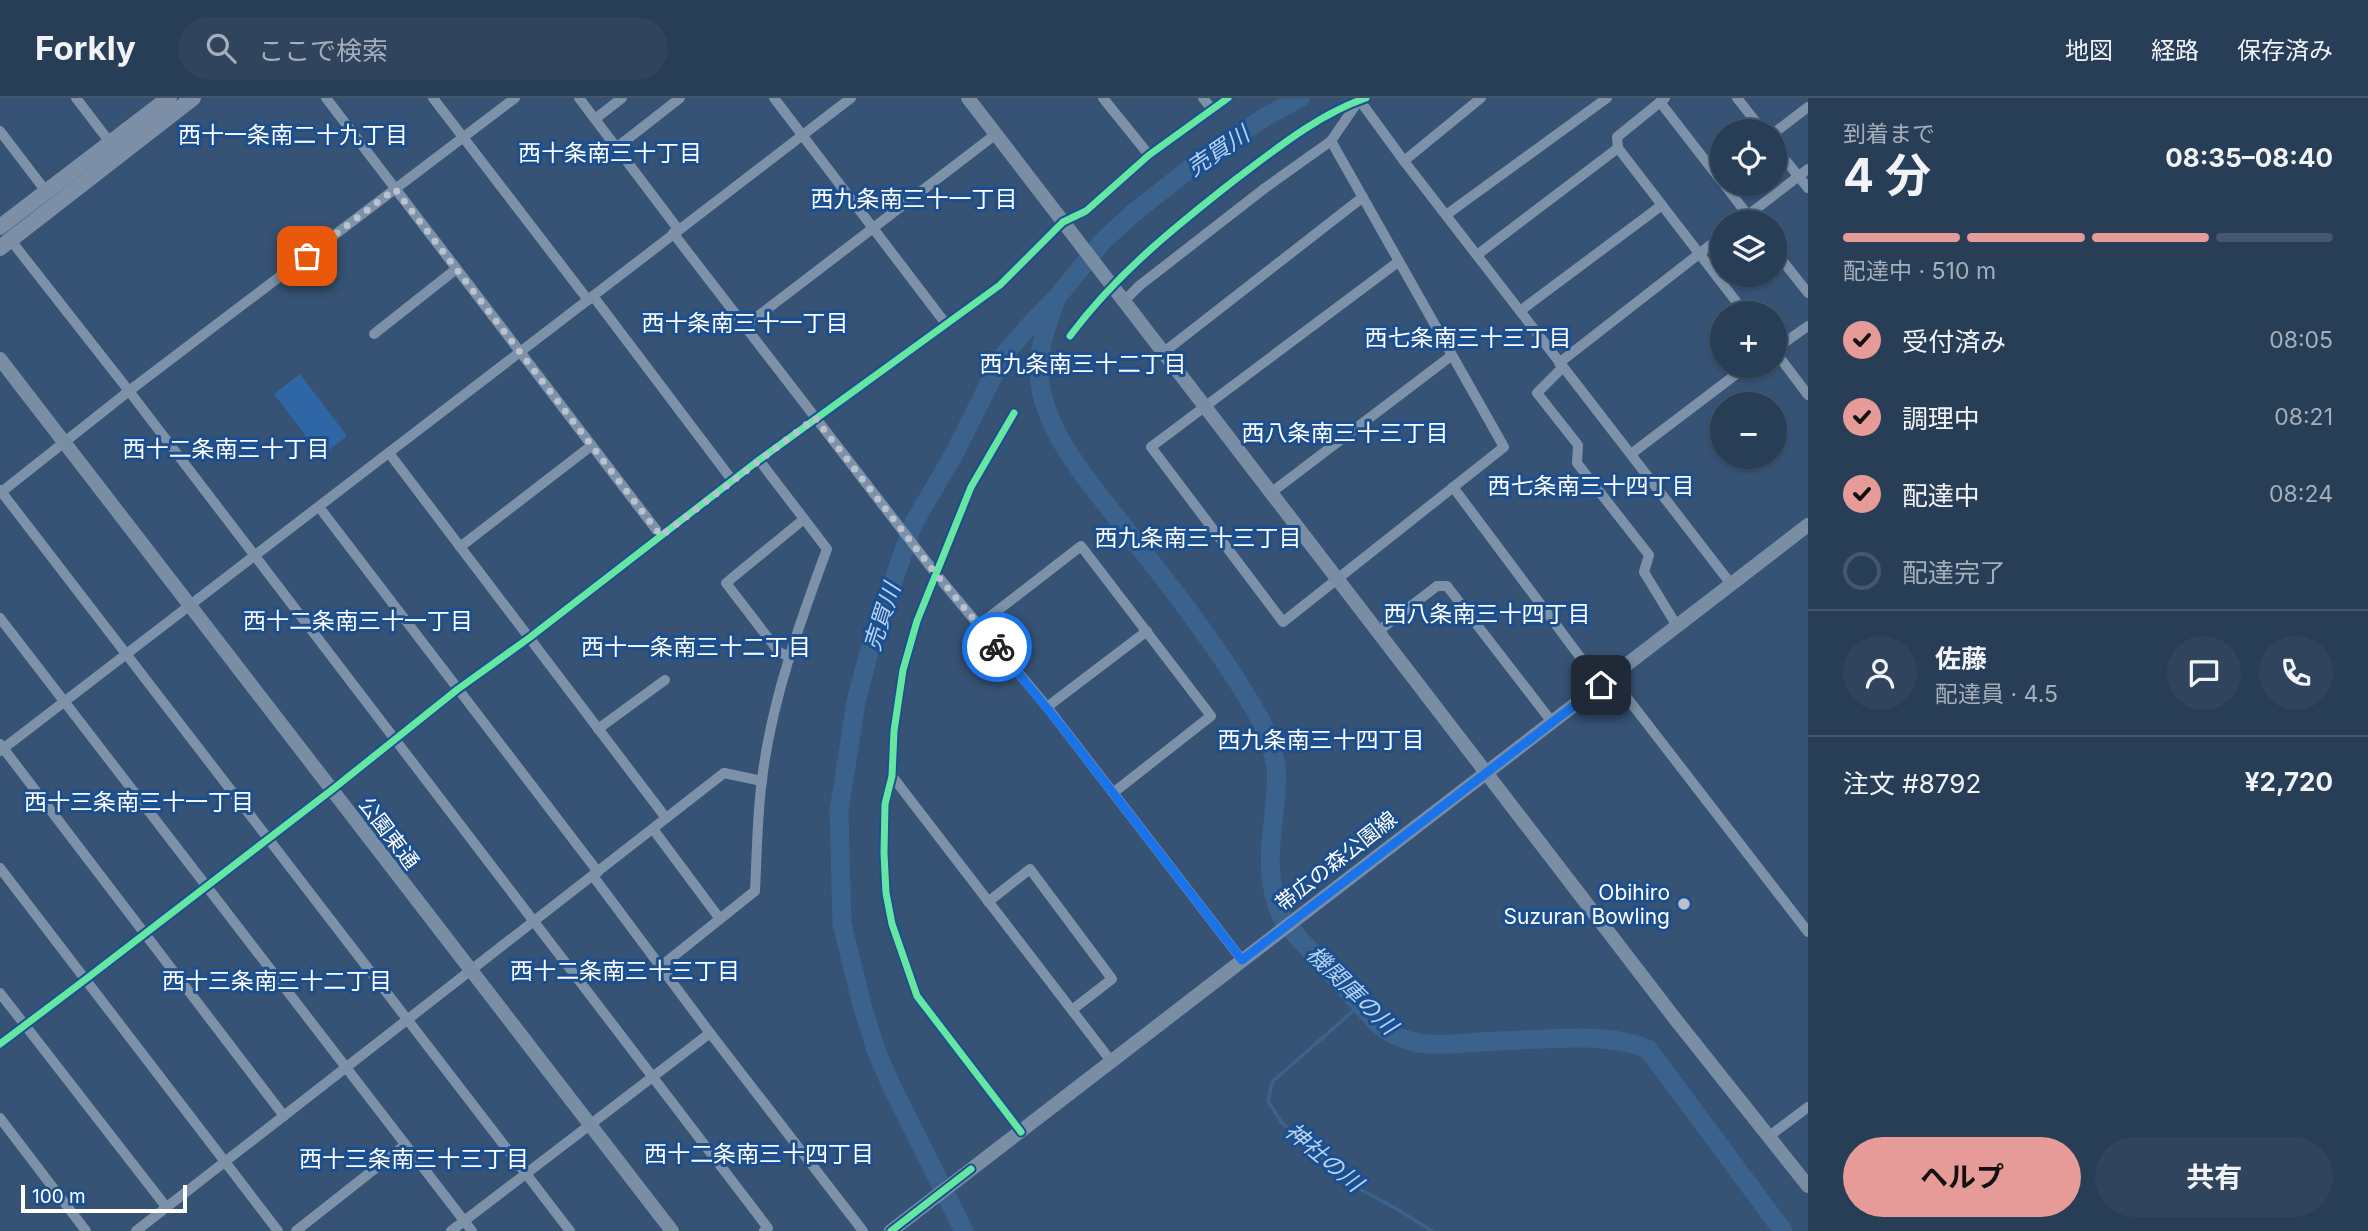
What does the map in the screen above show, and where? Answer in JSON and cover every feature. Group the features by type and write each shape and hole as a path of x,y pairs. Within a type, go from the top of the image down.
{"main road":[{"path":"115,149 169,98"},
{"path":"3,235 115,149 193,98"}],"street":[{"path":"76,98 115,149"},
{"path":"326,98 661,536"},
{"path":"433,98 732,480"},
{"path":"515,98 1,492 569,1231"},
{"path":"579,98 815,418 934,571 1047,707 1242,960"},
{"path":"595,119 622,98"},
{"path":"616,148 680,98"},
{"path":"774,98 946,324"},
{"path":"284,1116 1,748 127,655 851,98"},
{"path":"968,98 1377,632 1808,1186"},
{"path":"1103,98 1149,155"},
{"path":"1203,98 1212,109"},
{"path":"0,1044 732,480 1000,285 1067,227 1072,219 1086,211 1149,155 1228,98"},
{"path":"1404,161 1481,98"},
{"path":"1446,215 1607,98"},
{"path":"1737,98 1754,119"},
{"path":"1120,295 1139,286 1265,188 1331,141 1359,99 1731,584"},
{"path":"1710,165 1663,100 1617,137 1618,148 1736,301"},
{"path":"1787,123 1808,107"},
{"path":"0,131 51,198"},
{"path":"745,326 996,134"},
{"path":"1331,141 1504,447 1283,622 1151,447 1398,262"},
{"path":"1477,256 1618,148"},
{"path":"1787,162 1808,188"},
{"path":"1761,210 1808,169"},
{"path":"1733,196 1744,210"},
{"path":"1164,352 1363,197"},
{"path":"1520,311 1662,205"},
{"path":"3,235 130,391 768,1228 764,1231"},
{"path":"1677,626 1644,572 1649,555 1577,463 1578,445 1537,393 1561,365 1710,245"},
{"path":"1787,266 1808,293"},
{"path":"374,334 455,270"},
{"path":"1808,326 1774,350 1808,395"},
{"path":"1272,492 1451,356"},
{"name":"公園東通","path":"0,359 672,1231"},
{"path":"1631,454 1731,378"},
{"path":"460,547 591,446"},
{"path":"389,453 666,818"},
{"path":"660,967 755,891 761,781 767,748 790,657 827,549 759,460"},
{"path":"1453,487 1808,932"},
{"path":"319,507 596,874 660,967 863,1231"},
{"path":"790,657 779,652 726,583 804,519"},
{"name":"帯広の森公園線","path":"891,1231 1808,525"},
{"path":"979,625 1081,546 1211,716 1113,793"},
{"path":"934,571 902,670 894,731 892,776 885,804 886,894 892,924 917,996 1021,1132"},
{"path":"1377,632 1437,586 1447,586 1552,722"},
{"path":"0,618 472,1231"},
{"path":"1047,707 1147,631"},
{"path":"598,729 665,680"},
{"path":"136,1231 148,1227 167,1208 225,1162 724,774 761,781"},
{"path":"892,776 1111,1061"},
{"path":"653,829 720,919"},
{"path":"0,868 278,1231"},
{"path":"988,902 1030,869 1112,979 1072,1010"},
{"path":"0,993 167,1208"},
{"path":"451,1231 710,1033"},
{"path":"1768,1137 1808,1107"},
{"path":"0,1118 86,1231"},
{"path":"296,1231 405,1145"}],"shaded area":[{"path":"300,374 347,436 321,456 274,394"}],"waterway":[{"name":"売買川","path":"964,1231 876,1050 842,924 839,811 856,702 869,652 913,524 953,456 1003,356 1103,241 1131,215 1197,163 1265,117 1300,98"},
{"name":"機関庫の川","path":"1057,297 1040,354 1039,378 1046,409 1074,462 1210,640 1263,725 1277,773 1270,856 1272,884 1285,923 1378,1024 1406,1040 1435,1044 1594,1038 1631,1043 1648,1049 1783,1231"},
{"name":"神社の川","path":"1360,1005 1272,1082 1268,1101 1282,1123 1354,1186 1432,1231"}],"cycle path":[{"path":"0,1044 759,460 1000,285 1063,222 1086,211 1149,155 1228,98"},
{"path":"1070,336 1127,271 1169,233 1298,133 1331,113 1366,98"},
{"path":"1014,413 971,487 917,621 903,670 894,731 892,776 885,804 884,853 886,893 892,924 917,996 1021,1132"},
{"path":"891,1231 971,1169"}],"way so far":[{"path":"307,256 395,189 661,536 815,418 936,574 997,647"}],"place":[{"name":"Obihiro Suzuran Bowling","path":"1684,904"}],"district":[{"name":"西十一条南二十九丁目","path":"293,135"},
{"name":"西十条南三十丁目","path":"610,153"},
{"name":"西九条南三十一丁目","path":"914,199"},
{"name":"西十条南三十一丁目","path":"745,323"},
{"name":"西七条南三十三丁目","path":"1468,338"},
{"name":"西九条南三十二丁目","path":"1083,364"},
{"name":"西八条南三十三丁目","path":"1345,433"},
{"name":"西十二条南三十丁目","path":"226,449"},
{"name":"西七条南三十四丁目","path":"1591,486"},
{"name":"西九条南三十三丁目","path":"1198,538"},
{"name":"西八条南三十四丁目","path":"1487,614"},
{"name":"西十二条南三十一丁目","path":"358,621"},
{"name":"西十一条南三十二丁目","path":"696,647"},
{"name":"西九条南三十四丁目","path":"1321,740"},
{"name":"西十三条南三十一丁目","path":"139,802"},
{"name":"西十二条南三十三丁目","path":"625,971"},
{"name":"西十三条南三十二丁目","path":"277,981"},
{"name":"西十二条南三十四丁目","path":"759,1154"},
{"name":"西十三条南三十三丁目","path":"414,1159"}],"route":[{"path":"997,647 1242,960 1601,685"}]}
